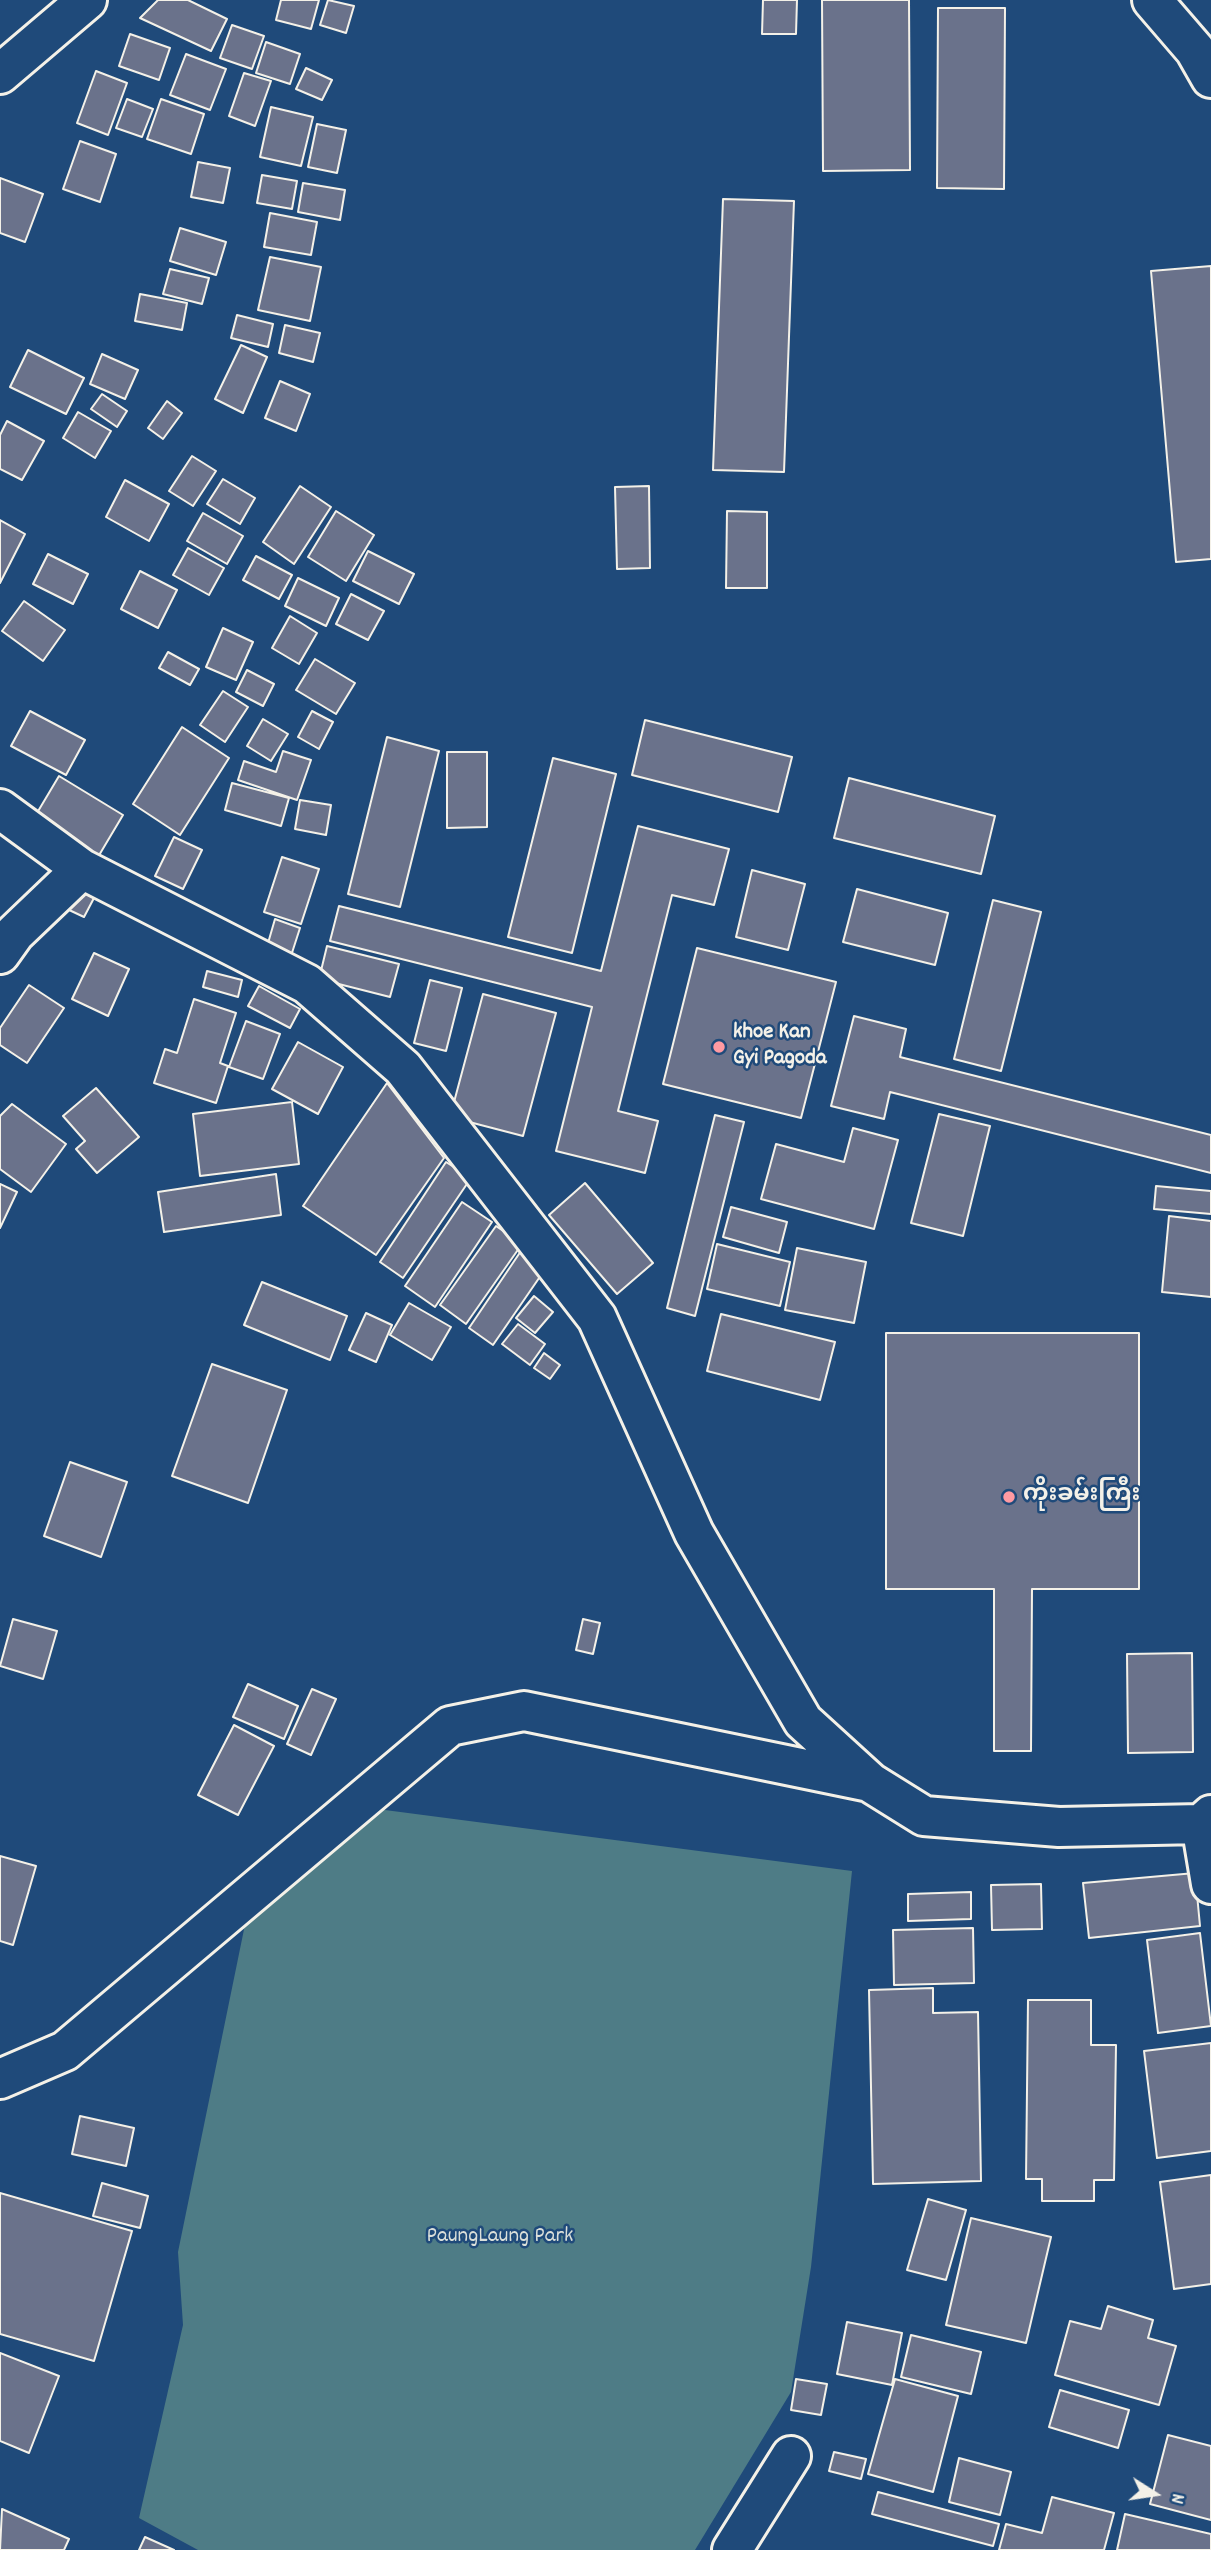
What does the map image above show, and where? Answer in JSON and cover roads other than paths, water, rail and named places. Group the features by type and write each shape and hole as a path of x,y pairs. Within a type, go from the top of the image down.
{"street":[{"path":"0,75 87,0"},
{"path":"1152,0 1195,50 1211,78"},
{"path":"0,808 82,869 307,984 403,1068 597,1318 694,1533 803,1721 871,1783 924,1816 1059,1827 1206,1820 1211,1884"},
{"path":"0,954 15,933 82,869"},
{"path":"0,2079 65,2051 450,1726 524,1711 871,1783"},
{"path":"732,2550 791,2456"}],"place":[{"name":"khoe Kan Gyi Pagoda","path":"719,1047"},
{"name":"ကိုးခမ်းကြီး","path":"1009,1497"}],"park label":[{"name":"PaungLaung Park","path":"500,2238"}]}
